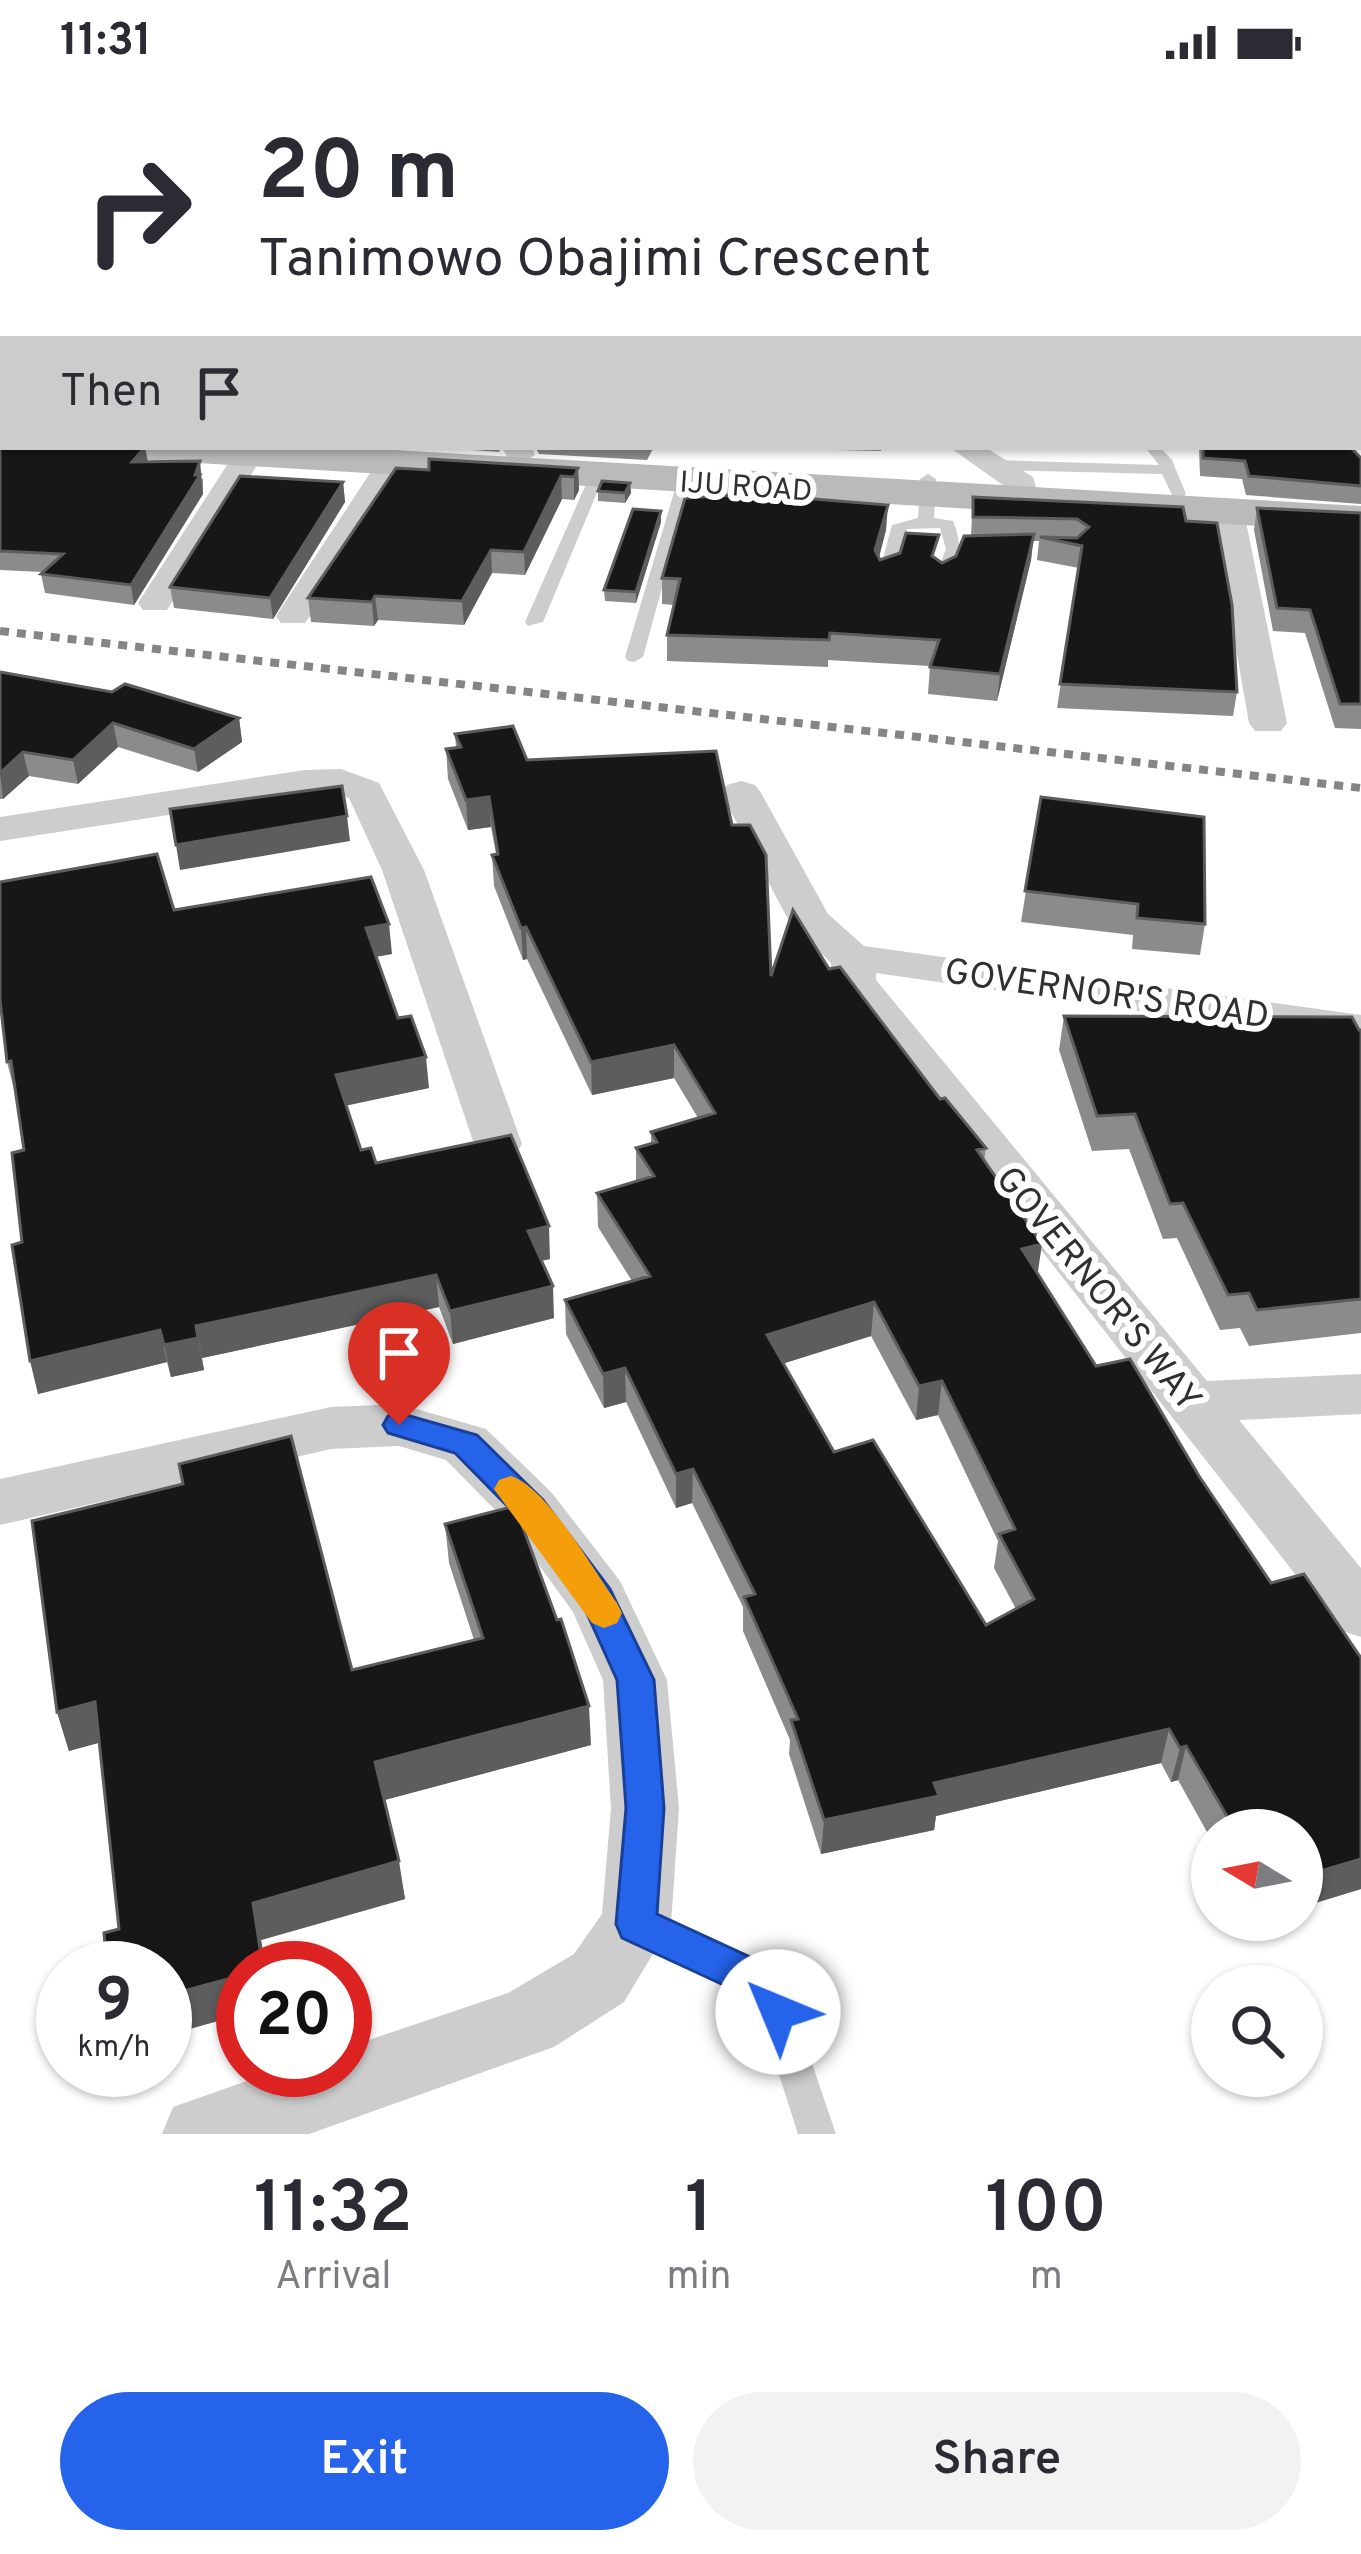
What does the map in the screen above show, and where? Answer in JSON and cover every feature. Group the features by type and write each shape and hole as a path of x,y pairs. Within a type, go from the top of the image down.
{"main road":[{"name":"IJU ROAD","path":"181,450 392,455 519,451 920,484"},
{"name":"IJU ROAD","path":"392,455 683,482 1173,482 1361,501"},
{"name":"IJU ROAD","path":"1013,484 1228,512 1361,519"}],"street":[{"path":"968,450 1013,484"},
{"path":"155,603 250,454"},
{"path":"292,616 392,455"},
{"path":"1228,512 1268,723"},
{"path":"0,829 305,782 341,781 364,791 403,870 498,1144"},
{"path":"741,794 810,921 854,959"},
{"name":"GOVERNOR'S ROAD","path":"854,959 889,959 1361,1029"},
{"name":"GOVERNOR'S WAY","path":"854,959 854,982 1361,1612"},
{"path":"1191,1402 1361,1394"},
{"path":"0,1502 331,1428 399,1425 466,1444 531,1509 598,1599 635,1680 645,1808 636,1924 599,1978 528,2022 200,2134"}],"lane":[{"path":"1154,450 1173,482"},
{"path":"534,622 596,476"},
{"path":"634,657 683,482"},
{"path":"886,577 900,525 920,484 947,524 954,549 943,580"},
{"path":"954,549 978,549"},
{"path":"636,1924 758,1981 771,1994 817,2134"}],"building":[{"path":"0,450 142,450 132,462 200,461 195,475 200,475 131,585 41,574 63,554 0,551"},
{"path":"1203,450 1353,450 1361,458 1361,486 1249,476 1245,461 1203,458"},
{"path":"429,459 578,468 574,477 561,476 524,552 491,550 462,601 308,598 396,468 429,470"},
{"path":"240,476 343,482 270,598 170,587"},
{"path":"602,481 630,483 625,493 598,491"},
{"path":"754,494 888,505 875,550 880,560 900,553 906,533 939,535 932,556 942,563 956,556 964,536 1034,534 1000,674 930,667 939,640 830,633 829,640 667,635 680,579 662,578 685,498"},
{"path":"973,497 1183,507 1186,521 1217,523 1232,605 1237,692 1060,684 1082,546 1040,537 1077,538 1089,527 1077,519 973,517"},
{"path":"1257,508 1361,513 1361,704 1340,704 1310,610 1277,608"},
{"path":"633,509 661,511 636,592 604,590"},
{"path":"0,672 112,692 125,684 239,718 194,749 113,723 73,760 23,752 0,773"},
{"path":"513,726 527,760 716,751 732,825 750,825 766,855 771,976 793,910 829,969 840,967 940,1099 945,1098 986,1148 977,1150 1042,1244 1022,1249 1096,1366 1130,1359 1199,1476 1271,1583 1304,1574 1361,1658 1361,1859 1323,1870 1323,1809 1223,1809 1186,1746 1180,1748 1169,1729 934,1783 939,1796 824,1820 791,1720 798,1719 744,1597 755,1594 693,1469 676,1474 625,1368 603,1374 565,1300 650,1276 597,1193 654,1176 636,1148 657,1142 651,1132 715,1113 674,1045 591,1062 526,927 521,928 492,855 498,854 489,797 466,800 446,749 461,747 455,734","holes":["874,1302 919,1386 942,1381 1015,1529 999,1534 1034,1599 986,1625 873,1440 834,1452 767,1335"]},
{"path":"342,786 347,816 176,845 170,809"},
{"path":"1041,797 1204,817 1205,924 1137,918 1138,904 1025,891"},
{"path":"157,854 174,910 371,877 389,924 366,928 398,1018 411,1016 426,1057 336,1075 361,1150 371,1148 376,1163 511,1135 549,1226 528,1231 553,1286 450,1311 436,1275 196,1326 198,1338 164,1345 160,1330 30,1361 12,1245 22,1242 12,1153 24,1150 0,1000 0,882"},
{"path":"1064,1016 1352,1017 1361,1030 1361,1299 1257,1310 1249,1293 1228,1295 1183,1203 1170,1204 1135,1114 1097,1116"},
{"path":"291,1436 352,1670 483,1638 445,1524 515,1506 557,1620 561,1619 589,1706 375,1762 399,1861 253,1903 259,1941 216,1941 216,1982 192,1989 192,1941 105,1941 104,1933 119,1929 95,1702 57,1712 32,1521 183,1484 179,1464"}],"railway":[{"path":"0,631 1361,788"}],"slow traffic":[{"path":"511,1489 531,1509 604,1613"}],"route":[{"path":"399,1425 466,1444 531,1509 598,1599 635,1680 645,1808 636,1924 758,1981 771,1994 778,2012"}]}
